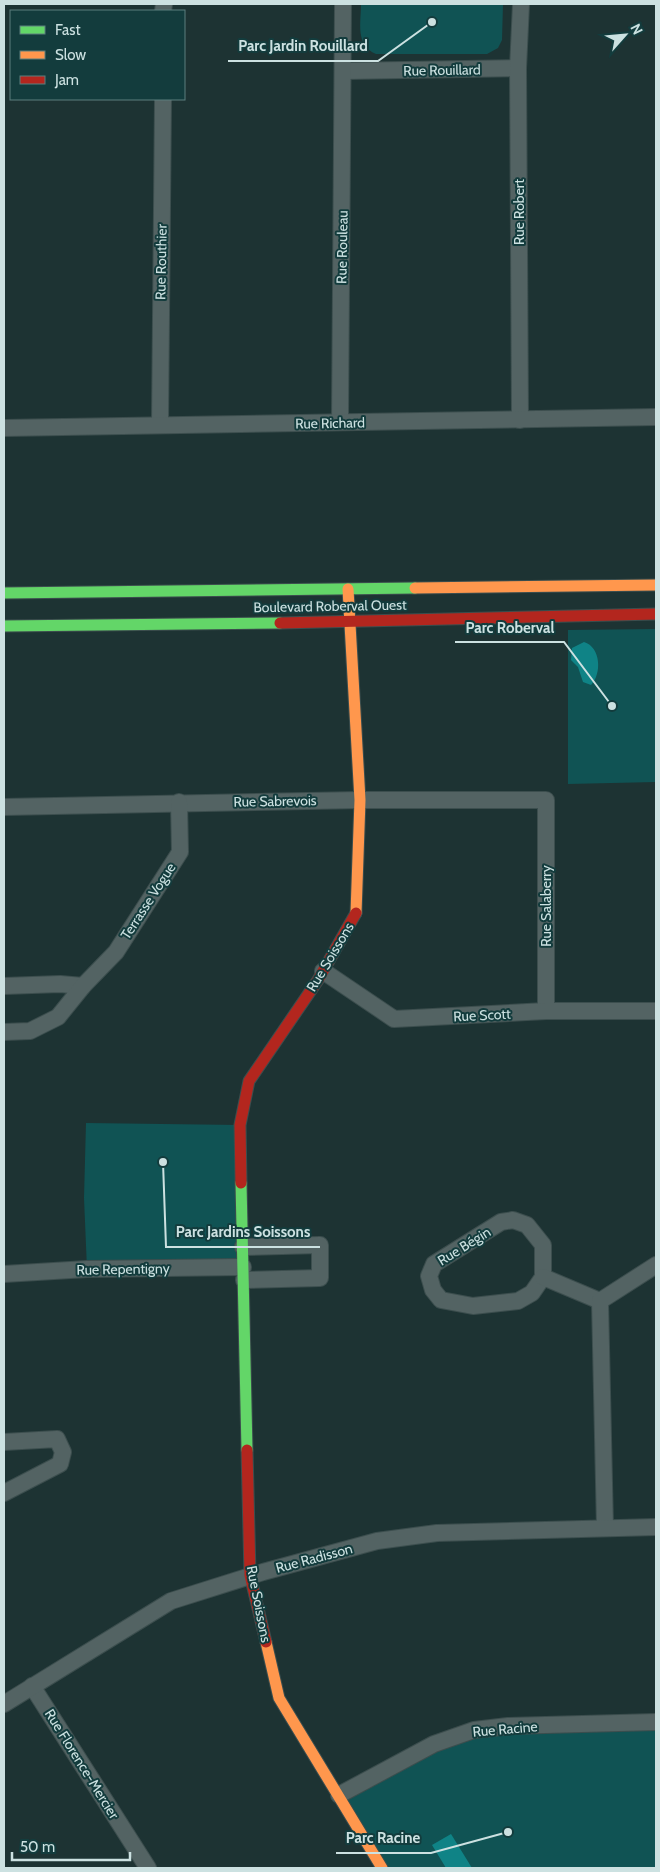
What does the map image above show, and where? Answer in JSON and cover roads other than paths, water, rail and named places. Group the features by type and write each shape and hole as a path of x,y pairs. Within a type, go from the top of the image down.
{"street":[{"path":"343,4 343,71"},
{"name":"Rue Robert","path":"520,420 518,68 521,4"},
{"name":"Rue Rouillard","path":"343,71 518,68"},
{"name":"Rue Rouleau","path":"340,422 343,71"},
{"name":"Rue Routhier","path":"160,425 163,100"},
{"name":"Rue Richard","path":"4,428 656,417"},
{"name":"Boulevard Roberval Ouest","path":"4,593 656,585"},
{"name":"Rue Soissons","path":"348,589 360,800 356,913 323,971 249,1081 240,1125 250,1575 279,1698 382,1868"},
{"name":"Boulevard Roberval Ouest","path":"4,626 349,622 656,614"},
{"name":"Rue Sabrevois","path":"4,807 179,802 546,800"},
{"name":"Rue Salaberry","path":"546,800 546,1012"},
{"name":"Terrasse Vogue","path":"4,1032 30,1031 58,1017 116,952 180,852 179,802"},
{"name":"Rue Scott","path":"323,971 394,1019 546,1012 656,1011"},
{"path":"4,986 60,984 84,986"},
{"name":"Rue Bégin","path":"513,1220 527,1225 543,1246 543,1277 532,1293 518,1301 473,1306 441,1300 433,1290 429,1276 434,1264 501,1222 513,1220"},
{"path":"243,1247 320,1245 320,1278 243,1273"},
{"path":"600,1302 656,1266"},
{"name":"Rue Repentigny","path":"4,1274 87,1269 243,1273"},
{"path":"543,1277 600,1302"},
{"path":"600,1302 605,1528"},
{"path":"4,1442 57,1439 63,1452 60,1464 4,1493"},
{"name":"Rue Radisson","path":"4,1704 171,1601 250,1575 377,1541 437,1533 656,1527"},
{"name":"Rue Florence-Mercier","path":"32,1686 148,1868"},
{"name":"Rue Racine","path":"339,1795 434,1744 474,1730 508,1726 656,1722"}],"place":[{"name":"Parc Jardin Rouillard","path":"432,22"},
{"name":"Parc Roberval","path":"612,706"},
{"name":"Parc Jardins Soissons","path":"163,1162"},
{"name":"Parc Racine","path":"508,1832"}]}
